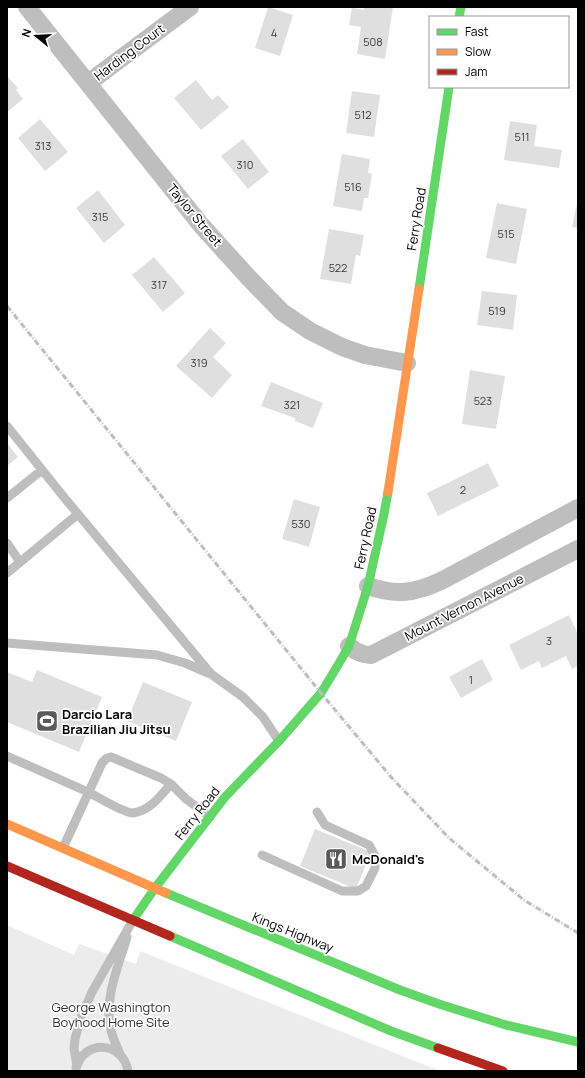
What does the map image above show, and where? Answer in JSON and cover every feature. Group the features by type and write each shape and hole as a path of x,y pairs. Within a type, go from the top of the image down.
{"main road":[{"name":"Ferry Road","path":"133,920 155,888 225,797 279,741 321,694 349,646 368,586 392,468 449,88"},
{"name":"Kings Highway","path":"7,824 155,888 400,990 506,1025 578,1042"},
{"path":"7,866 391,1031 503,1071"}],"street":[{"name":"Taylor Street","path":"27,7 201,225 282,312 310,331 342,347 365,355 407,363"},
{"name":"Harding Court","path":"88,83 190,7"},
{"path":"368,586 383,591 397,593 427,588 578,508"},
{"name":"Mount Vernon Avenue","path":"349,646 364,655 371,655 578,548"}],"lane":[{"path":"7,426 211,674"},
{"path":"7,498 42,470"},
{"path":"7,573 78,514"},
{"path":"7,543 20,562"},
{"path":"7,643 157,656 185,663 211,674 243,697 263,717 279,741"},
{"path":"7,756 131,813 142,811 151,806 171,784"},
{"path":"63,848 102,763 107,758 111,757 161,778 171,784 186,799 210,817"},
{"path":"262,855 342,891 358,891 366,886 375,868 375,856 369,845 325,825 317,812"},
{"path":"129,1070 113,1038 110,1025 109,1005 115,976 133,920"},
{"path":"76,1068 74,1048 81,1017 92,992 133,920"},
{"path":"76,1068 80,1058 86,1052 94,1048 103,1047 112,1049 120,1054"}],"green space":[{"name":"George Washington Boyhood Home Site","path":"7,925 74,955 79,944 136,964 140,951 440,1071 7,1071"}],"building":[{"path":"268,7 293,15 280,56 255,48"},
{"path":"364,7 393,7 385,59 357,54 361,27 349,25 352,8 364,10"},
{"path":"7,76 18,88 16,90 23,99 7,112"},
{"path":"196,80 212,100 218,95 229,107 201,130 174,98"},
{"path":"352,91 380,95 374,137 346,133"},
{"path":"40,119 68,152 45,171 18,138"},
{"path":"510,121 537,125 534,146 562,150 559,168 504,160"},
{"path":"243,139 269,172 248,189 221,156"},
{"path":"342,154 370,159 368,173 372,174 368,198 364,198 362,211 333,206"},
{"path":"98,190 125,225 104,243 76,208"},
{"path":"497,203 527,209 516,264 486,258"},
{"path":"576,207 578,207 578,228 572,227"},
{"path":"329,229 364,235 360,256 356,255 351,284 320,279"},
{"path":"154,257 185,293 163,312 132,275"},
{"path":"482,291 517,295 513,330 477,325"},
{"path":"210,328 226,343 213,357 232,375 212,398 176,366"},
{"path":"470,370 505,376 496,429 462,424"},
{"path":"271,382 323,403 313,428 295,421 295,418 261,406"},
{"path":"7,443 18,457 7,466"},
{"path":"488,463 499,486 438,516 427,493"},
{"path":"294,499 320,507 309,547 282,539"},
{"path":"569,615 578,634 578,666 572,669 566,656 542,668 539,661 521,670 509,645"},
{"path":"482,659 493,680 461,698 449,677"},
{"path":"37,670 102,697 79,752 7,722 7,672 32,682"},
{"path":"143,682 192,702 176,741 127,721"},
{"name":"McDonald's","path":"315,829 371,852 356,889 300,866"}],"railway":[{"path":"7,306 391,777 449,838 524,900 578,933"}],"traffic: fast":[{"path":"459,16 461,7"},
{"path":"419,289 449,88"},
{"path":"133,920 155,888 225,797 279,741 321,693 338,665 349,646 368,586 388,492"},
{"path":"166,893 400,990 506,1025 578,1042"},
{"path":"170,936 391,1031 438,1048"}],"traffic: slow":[{"path":"388,492 419,289"},
{"path":"7,824 166,893"}],"traffic: jam":[{"path":"7,866 170,936"},
{"path":"438,1048 503,1071"}],"place":[{"name":"Darcio Lara Brazilian Jiu Jitsu","path":"47,721"},
{"name":"McDonald's","path":"336,859"}]}
